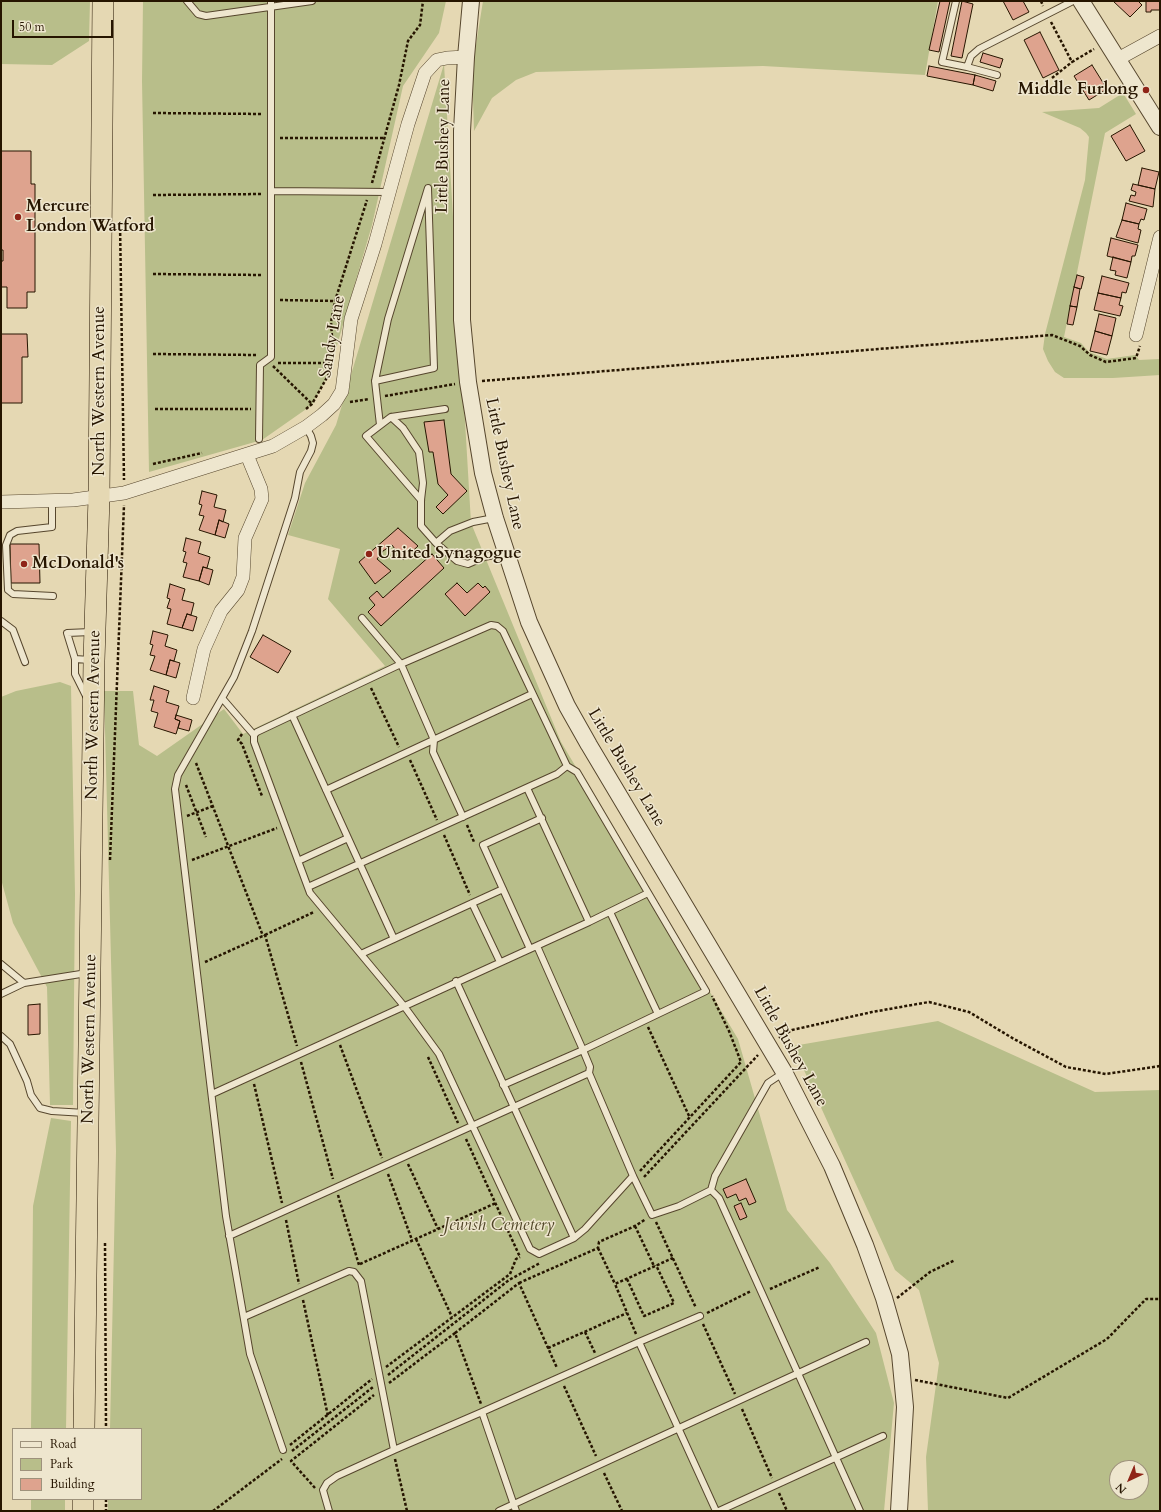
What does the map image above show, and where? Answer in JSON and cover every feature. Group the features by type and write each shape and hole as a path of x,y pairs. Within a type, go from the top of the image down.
{"highway":[{"name":"North Western Avenue","path":"84,1428 94,710 85,660 95,632 99,497 103,1"},
{"path":"83,1500 83,1511"}],"street":[{"name":"Little Bushey Lane","path":"471,1 462,130 462,320 468,382 484,473 494,518 529,622 567,706 593,752 769,1045 832,1166 864,1245 886,1305 900,1354 903,1378 904,1430 899,1511"},
{"path":"1081,1 1160,127"},
{"path":"1118,59 1160,36"},
{"name":"Sandy Lane","path":"1,502 52,499 73,500 124,493 272,446 306,427 334,404 342,391 351,319 375,244 425,73 437,60 466,57"},
{"path":"1136,335 1160,237"},
{"path":"193,698 204,649 222,611 238,590 243,577 245,538 262,499 261,489 247,455"}],"lane":[{"path":"188,1 198,14 206,16 271,4 312,1"},
{"path":"956,1 942,62 997,75"},
{"path":"967,67 971,56 979,49 1073,1"},
{"path":"259,439 260,366 269,358 272,300 271,4"},
{"path":"375,381 434,368 428,188 388,319 375,381 380,425"},
{"path":"272,193 390,192"},
{"path":"421,500 366,436 391,417 445,409"},
{"path":"391,417 403,428 419,452 424,483 421,500 421,526 436,543 457,561 468,564 484,557 505,552"},
{"path":"283,1450 250,1354 230,1236 195,966 175,782 180,770 234,677 252,631 295,498 300,472 311,451 311,436 306,427"},
{"path":"52,499 52,527 17,531 10,535 6,545 8,590 13,594 53,596"},
{"path":"436,543 450,531 473,522 494,518"},
{"path":"362,618 401,664 434,740 433,752 463,817"},
{"path":"1,621 13,630 25,662"},
{"path":"254,734 401,664 491,626 497,626 503,631 567,766 577,772 706,991 583,1050 503,1085"},
{"path":"85,660 67,633 95,632"},
{"path":"326,790 532,694"},
{"path":"222,698 254,734 254,742 310,892 404,1006 439,1054 532,1250 539,1254 543,1253 574,1238 585,1229 633,1176"},
{"path":"292,715 394,938"},
{"path":"308,887 558,774 567,766"},
{"path":"527,788 590,922"},
{"path":"530,949 482,845 542,818"},
{"path":"298,861 348,838"},
{"path":"360,954 503,889"},
{"path":"212,1094 456,981 590,922 648,893"},
{"path":"472,903 500,962"},
{"path":"610,912 658,1014"},
{"path":"537,946 583,1050 590,1067 589,1073 637,1186 652,1215 679,1206 711,1190 715,1176 768,1083 784,1072"},
{"path":"1,964 24,983"},
{"path":"1,994 24,983 90,973"},
{"path":"456,981 512,1107 574,1238"},
{"path":"1,1036 10,1044 27,1082 31,1095 40,1108 52,1111 89,1113"},
{"path":"230,1236 589,1073"},
{"path":"711,1190 719,1198 860,1511"},
{"path":"244,1317 343,1274 354,1272 361,1281 394,1450"},
{"path":"329,1511 323,1490 328,1482 337,1476 700,1316"},
{"path":"639,1342 716,1511"},
{"path":"499,1511 866,1342"},
{"path":"482,1412 516,1511"},
{"path":"719,1511 883,1436"}],"path":[{"path":"303,411 312,404 330,373 333,363 331,322 336,301 370,192 399,85 408,41 420,25 423,1"},
{"path":"1040,1 1072,62"},
{"path":"1052,78 1072,62 1097,48"},
{"path":"153,113 271,114"},
{"path":"272,138 384,138"},
{"path":"153,195 272,193"},
{"path":"110,866 124,493 120,215"},
{"path":"153,274 271,275"},
{"path":"272,300 336,301"},
{"path":"334,404 468,382 1052,335 1080,346 1090,355 1106,362 1136,358 1141,342 1136,335"},
{"path":"153,354 256,355 269,358 278,363 333,363"},
{"path":"269,358 322,415"},
{"path":"155,409 259,409"},
{"path":"153,464 209,451"},
{"path":"368,680 402,755"},
{"path":"247,727 238,740 242,744 264,801"},
{"path":"192,751 264,936 299,1054 336,1188 360,1264"},
{"path":"180,770 206,837"},
{"path":"178,819 213,806"},
{"path":"463,817 477,848 482,845"},
{"path":"272,822 278,836"},
{"path":"184,863 229,847 284,824"},
{"path":"310,908 318,919"},
{"path":"195,966 323,908"},
{"path":"633,1176 642,1169 690,1118 740,1062 729,1031 716,1003 712,996 706,991"},
{"path":"637,1186 653,1166 769,1045 792,1030 872,1012 929,1002 969,1012 1014,1039 1066,1067 1106,1074 1160,1066"},
{"path":"645,1020 690,1118"},
{"path":"337,1037 412,1240"},
{"path":"427,1055 520,1257"},
{"path":"252,1075 284,1211 328,1416"},
{"path":"404,1156 438,1229"},
{"path":"354,1272 360,1264 507,1198"},
{"path":"639,1342 598,1248 599,1242 635,1226 652,1215 700,1316 787,1511"},
{"path":"627,1279 644,1316 674,1303 635,1226"},
{"path":"105,1239 106,1428"},
{"path":"416,1239 452,1317"},
{"path":"519,1283 598,1248"},
{"path":"283,1450 328,1416 378,1374 510,1274 516,1259 532,1250"},
{"path":"615,1284 672,1258"},
{"path":"213,1511 509,1280 546,1260"},
{"path":"886,1305 930,1272 955,1260"},
{"path":"700,1316 820,1266"},
{"path":"903,1378 1008,1398 1107,1339 1146,1299 1160,1298"},
{"path":"548,1348 627,1313"},
{"path":"585,1332 598,1360"},
{"path":"394,1450 408,1511"},
{"path":"106,1500 106,1511"}],"green space":[{"path":"1,1 90,1 89,41 52,65 1,64"},
{"path":"143,1 446,1 439,33 403,86 372,225 329,373 312,405 262,440 149,472 142,81"},
{"path":"483,1 938,1 925,75 763,66 536,72 516,80 492,98 474,131 472,70"},
{"name":"Jewish Cemetery","path":"444,64 471,523 561,742 738,1039 787,1210 830,1263 876,1333 894,1403 884,1511 108,1511 108,1500 142,1500 142,1428 110,1428 116,1151 104,691 133,691 139,745 157,756 224,709 243,734 385,666 328,599 340,549 288,535 305,483 336,425"},
{"path":"1123,93 1136,114 1105,133 1064,337 1081,343 1089,352 1107,359 1135,355 1139,360 1160,359 1160,375 1113,378 1064,378 1055,372 1043,349 1045,334 1085,180 1089,137 1080,128 1042,112 1099,108"},
{"path":"60,682 71,686 75,894 73,1105 50,1105 47,987 13,923 1,879 1,697 16,691"},
{"path":"938,1021 1095,1092 1160,1090 1160,1511 928,1511 926,1457 939,1363 919,1290 895,1270 793,1046"},
{"path":"51,1118 71,1121 66,1428 31,1428 33,1206"},
{"path":"31,1500 65,1500 65,1511 31,1511"}],"building":[{"path":"940,1 950,1 939,52 929,50"},
{"path":"962,1 973,4 962,58 951,56"},
{"path":"1003,1 1023,1 1029,12 1013,20"},
{"path":"1113,1 1138,1 1142,5 1130,17"},
{"path":"1146,1 1160,1 1160,10 1151,10 1151,12 1146,12"},
{"path":"1040,32 1059,70 1043,78 1024,40"},
{"path":"983,53 1003,59 1000,68 980,62"},
{"path":"1092,65 1107,89 1089,100 1074,76"},
{"path":"929,66 975,75 973,85 927,76"},
{"path":"975,75 996,81 993,91 973,85"},
{"path":"1130,125 1145,151 1126,161 1111,136"},
{"name":"Mercure London Watford","path":"1,151 31,151 31,184 35,184 35,292 27,292 27,308 7,308 7,287 1,287 1,261 3,261 3,250 1,250"},
{"path":"1142,168 1159,172 1155,189 1138,185"},
{"path":"1133,184 1155,189 1153,207 1129,201 1131,195 1135,196 1136,192 1131,190"},
{"path":"1126,203 1147,209 1144,220 1141,219 1139,224 1122,220"},
{"path":"1122,220 1139,224 1138,229 1141,230 1138,243 1116,237"},
{"path":"1111,238 1138,245 1135,256 1132,256 1131,262 1107,256"},
{"path":"1113,257 1131,262 1127,278 1115,275 1116,271 1110,270"},
{"path":"1077,275 1084,277 1081,289 1074,287"},
{"path":"1102,276 1129,283 1126,293 1122,292 1121,298 1098,293"},
{"path":"1074,287 1080,289 1077,307 1070,306"},
{"path":"1098,293 1121,298 1119,305 1123,306 1120,316 1094,310"},
{"path":"1070,306 1077,307 1073,325 1067,324"},
{"path":"1099,314 1116,318 1112,336 1095,331"},
{"path":"1095,331 1112,336 1107,355 1090,351"},
{"path":"1,334 27,334 28,357 22,357 22,403 1,403"},
{"path":"444,420 451,474 467,491 443,514 436,507 448,495 438,484 433,452 429,452 424,422"},
{"path":"202,491 217,495 214,507 226,510 223,522 219,520 215,535 199,530 204,516 199,515 202,505 199,504"},
{"path":"219,520 229,524 225,538 215,535"},
{"path":"398,528 418,546 403,560 392,545 383,551 377,559 391,571 375,584 359,562"},
{"path":"186,538 201,542 198,553 210,557 207,568 203,567 199,581 183,577 187,563 183,562 186,552 183,551"},
{"path":"10,544 39,544 40,583 11,583"},
{"path":"432,554 444,568 381,626 368,612 375,605 369,598 377,591 383,598"},
{"path":"203,567 213,570 209,585 199,581"},
{"path":"457,583 467,593 478,583 483,588 485,586 490,592 465,616 445,594"},
{"path":"170,584 185,589 182,600 194,603 191,615 187,614 182,628 167,624 171,609 167,608 170,599 167,598"},
{"path":"187,614 197,617 193,631 182,628"},
{"path":"153,631 168,635 165,646 177,650 174,661 170,660 166,675 150,670 155,656 150,655 153,645 150,644"},
{"path":"263,635 291,651 278,673 250,657"},
{"path":"170,660 180,663 176,678 166,675"},
{"path":"154,686 169,691 166,702 179,706 175,719 180,721 176,734 154,727 158,713 151,711 154,700 150,700"},
{"path":"176,715 192,720 189,731 178,728 180,721 175,719"},
{"path":"40,1004 40,1034 28,1035 28,1005"},
{"path":"746,1179 756,1202 749,1205 746,1198 739,1201 736,1194 727,1198 723,1189"},
{"path":"741,1203 747,1217 740,1220 734,1206"}],"place":[{"name":"Middle Furlong","path":"1146,90"},
{"name":"Mercure London Watford","path":"18,217"},
{"name":"United Synagogue","path":"369,554"},
{"name":"McDonald's","path":"24,564"}]}
